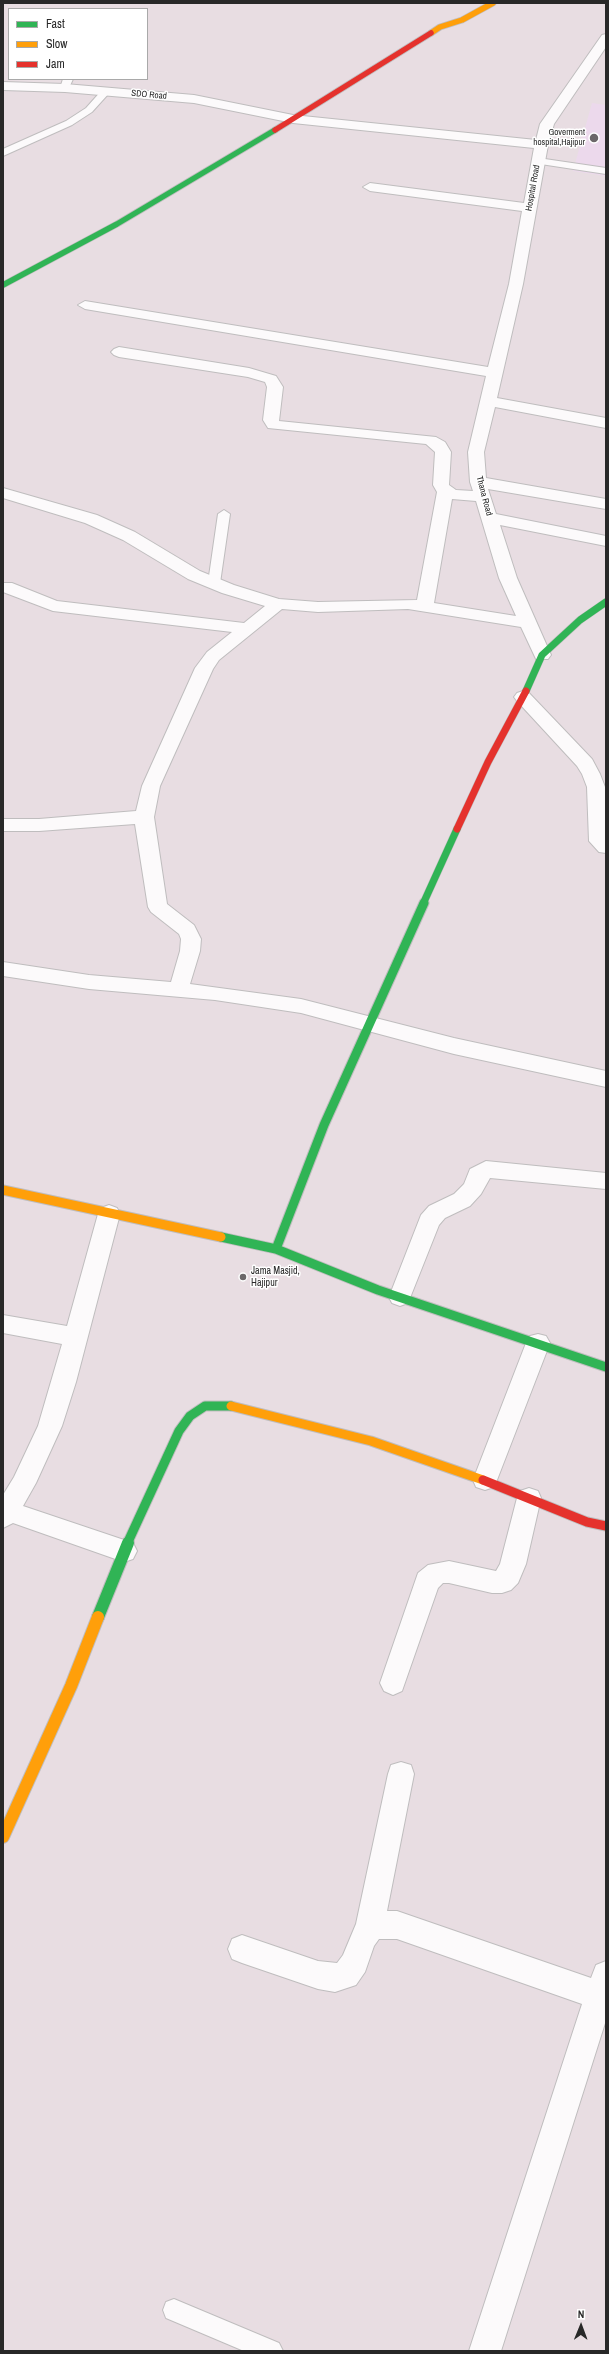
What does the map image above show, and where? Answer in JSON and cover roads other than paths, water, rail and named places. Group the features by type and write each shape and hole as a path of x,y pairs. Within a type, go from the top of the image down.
{"main road":[{"path":"480,3 492,4"},
{"path":"3,285 117,224 293,119 440,27 462,20 492,4"},
{"path":"440,27 454,12"},
{"path":"276,1249 324,1125 371,1023 444,857 488,762 523,697 542,655 580,620 606,602"},
{"path":"3,1190 276,1249 400,1297 606,1367"},
{"path":"3,1837 71,1686 124,1551 179,1431 190,1416 205,1406 226,1405 254,1410 371,1441 485,1480 587,1522 606,1526"}],"street":[{"name":"Hospital Road","path":"516,284 541,145 547,124 555,110 606,38"},
{"name":"SDO Road","path":"3,86 66,84 106,91 194,99 293,119 541,145"},
{"path":"370,187 530,208"},
{"name":"Thana Road","path":"516,284 476,452 481,489 508,578 542,655"},
{"path":"85,305 494,373"},
{"path":"119,352 249,373 271,379 275,387 271,420 274,425 430,440 440,445 443,452 441,485 445,492 425,606"},
{"path":"487,401 606,423"},
{"path":"445,492 454,495 481,489 606,504"},
{"path":"3,492 91,519 129,536 194,575 278,604 318,607 366,604 425,606 527,623"},
{"path":"490,518 606,541"},
{"path":"6,587 53,606 101,613 246,628"},
{"path":"178,990 190,951 192,939 187,930 158,907 144,831 144,817 151,786 204,668 213,656 246,628 278,604"},
{"path":"523,697 585,763 596,787 599,841 606,847"},
{"path":"585,763 606,767"},
{"path":"3,825 40,825 144,817"},
{"path":"3,969 89,982 178,990 268,1001 371,1023 454,1046 606,1078"},
{"path":"400,1297 428,1221 437,1212 462,1200 473,1188 478,1176 486,1170 606,1181"},
{"path":"109,1214 64,1382 50,1426 24,1483 6,1514 124,1551"},
{"path":"3,1324 75,1337"},
{"path":"485,1480 538,1343"},
{"path":"392,1683 427,1581 437,1573 449,1572 492,1582 502,1582 509,1575 513,1564 529,1498"},
{"path":"242,1949 318,1975 335,1978 346,1975 355,1962 362,1939 369,1929 401,1774"},
{"path":"369,1929 382,1924 397,1925 604,1991 485,2351"}],"lane":[{"path":"3,154 69,123 89,110 106,91"},
{"path":"538,161 606,171"},
{"path":"214,583 224,514"},
{"path":"174,2310 271,2351"}],"place":[{"name":"Goverment hospital,Hajipur","path":"594,138"},
{"name":"Jama Masjid, Hajipur","path":"243,1277"}]}
